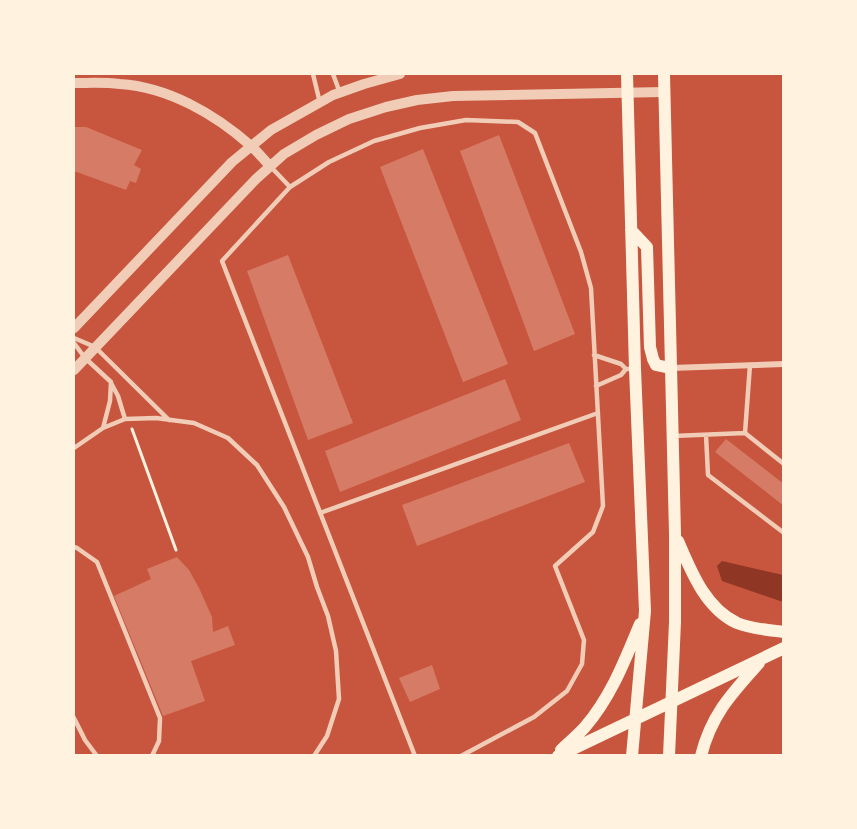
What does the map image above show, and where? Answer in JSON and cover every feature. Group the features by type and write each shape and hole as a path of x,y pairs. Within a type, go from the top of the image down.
{"main road":[{"path":"627,74 631,230 631,369 645,611 632,756"},
{"path":"663,74 675,534 673,700 669,756"},
{"path":"631,230 646,247 650,347 653,359 656,365 670,368"},
{"path":"675,534 692,574 702,591 718,610 737,622 759,629 783,632"},
{"path":"556,756 585,727 606,697 624,663 645,611"},
{"path":"556,756 783,648"},
{"path":"701,756 711,724 726,701 763,657"}],"street":[{"path":"74,328 232,162 271,130 340,93 400,74"},
{"path":"74,83 121,84 156,90 190,103 223,124 251,146 270,166"},
{"path":"74,370 270,166 292,149 348,119 417,100 453,96 664,92"},
{"path":"670,368 783,364"}],"lane":[{"path":"313,74 320,103"},
{"path":"333,74 340,93"},
{"path":"415,756 222,261 290,187 329,162 374,141 420,128 466,120 518,122 535,133 581,252 591,288 603,506 593,532 555,566 584,640 582,664 567,691 534,717 461,756"},
{"path":"270,166 290,187"},
{"path":"74,338 95,348 169,420"},
{"path":"74,343 85,358 111,382 125,419"},
{"path":"594,355 631,369"},
{"path":"745,433 750,364"},
{"path":"596,386 631,369"},
{"path":"103,428 110,401 111,382"},
{"path":"320,513 598,413"},
{"path":"74,448 103,428 125,419 156,418 194,423 228,438 257,465 284,507 308,557 328,616 336,651 339,699 327,736 314,756"},
{"path":"673,436 745,433 783,464"},
{"path":"706,435 708,475 783,533"},
{"path":"74,547 97,562 160,718 159,741 152,756"},
{"path":"74,718 85,740 97,756"}],"path":[{"path":"132,429 176,550"}],"shaded area":[{"path":"722,561 783,575 783,602 722,581 717,566"}],"building":[{"path":"74,127 86,127 142,150 134,165 141,169 136,183 130,181 126,190 74,172"},
{"path":"499,135 575,334 534,351 460,151"},
{"path":"423,149 508,364 463,382 380,167"},
{"path":"288,255 353,423 308,440 247,271"},
{"path":"505,379 521,420 340,492 325,451"},
{"path":"726,439 784,484 784,506 715,452"},
{"path":"569,443 585,482 417,546 402,505"},
{"path":"177,557 189,570 199,588 212,617 213,632 228,626 235,645 191,661 205,701 163,716 114,596 151,579 147,569"},
{"path":"432,665 440,689 410,702 399,678"}]}
